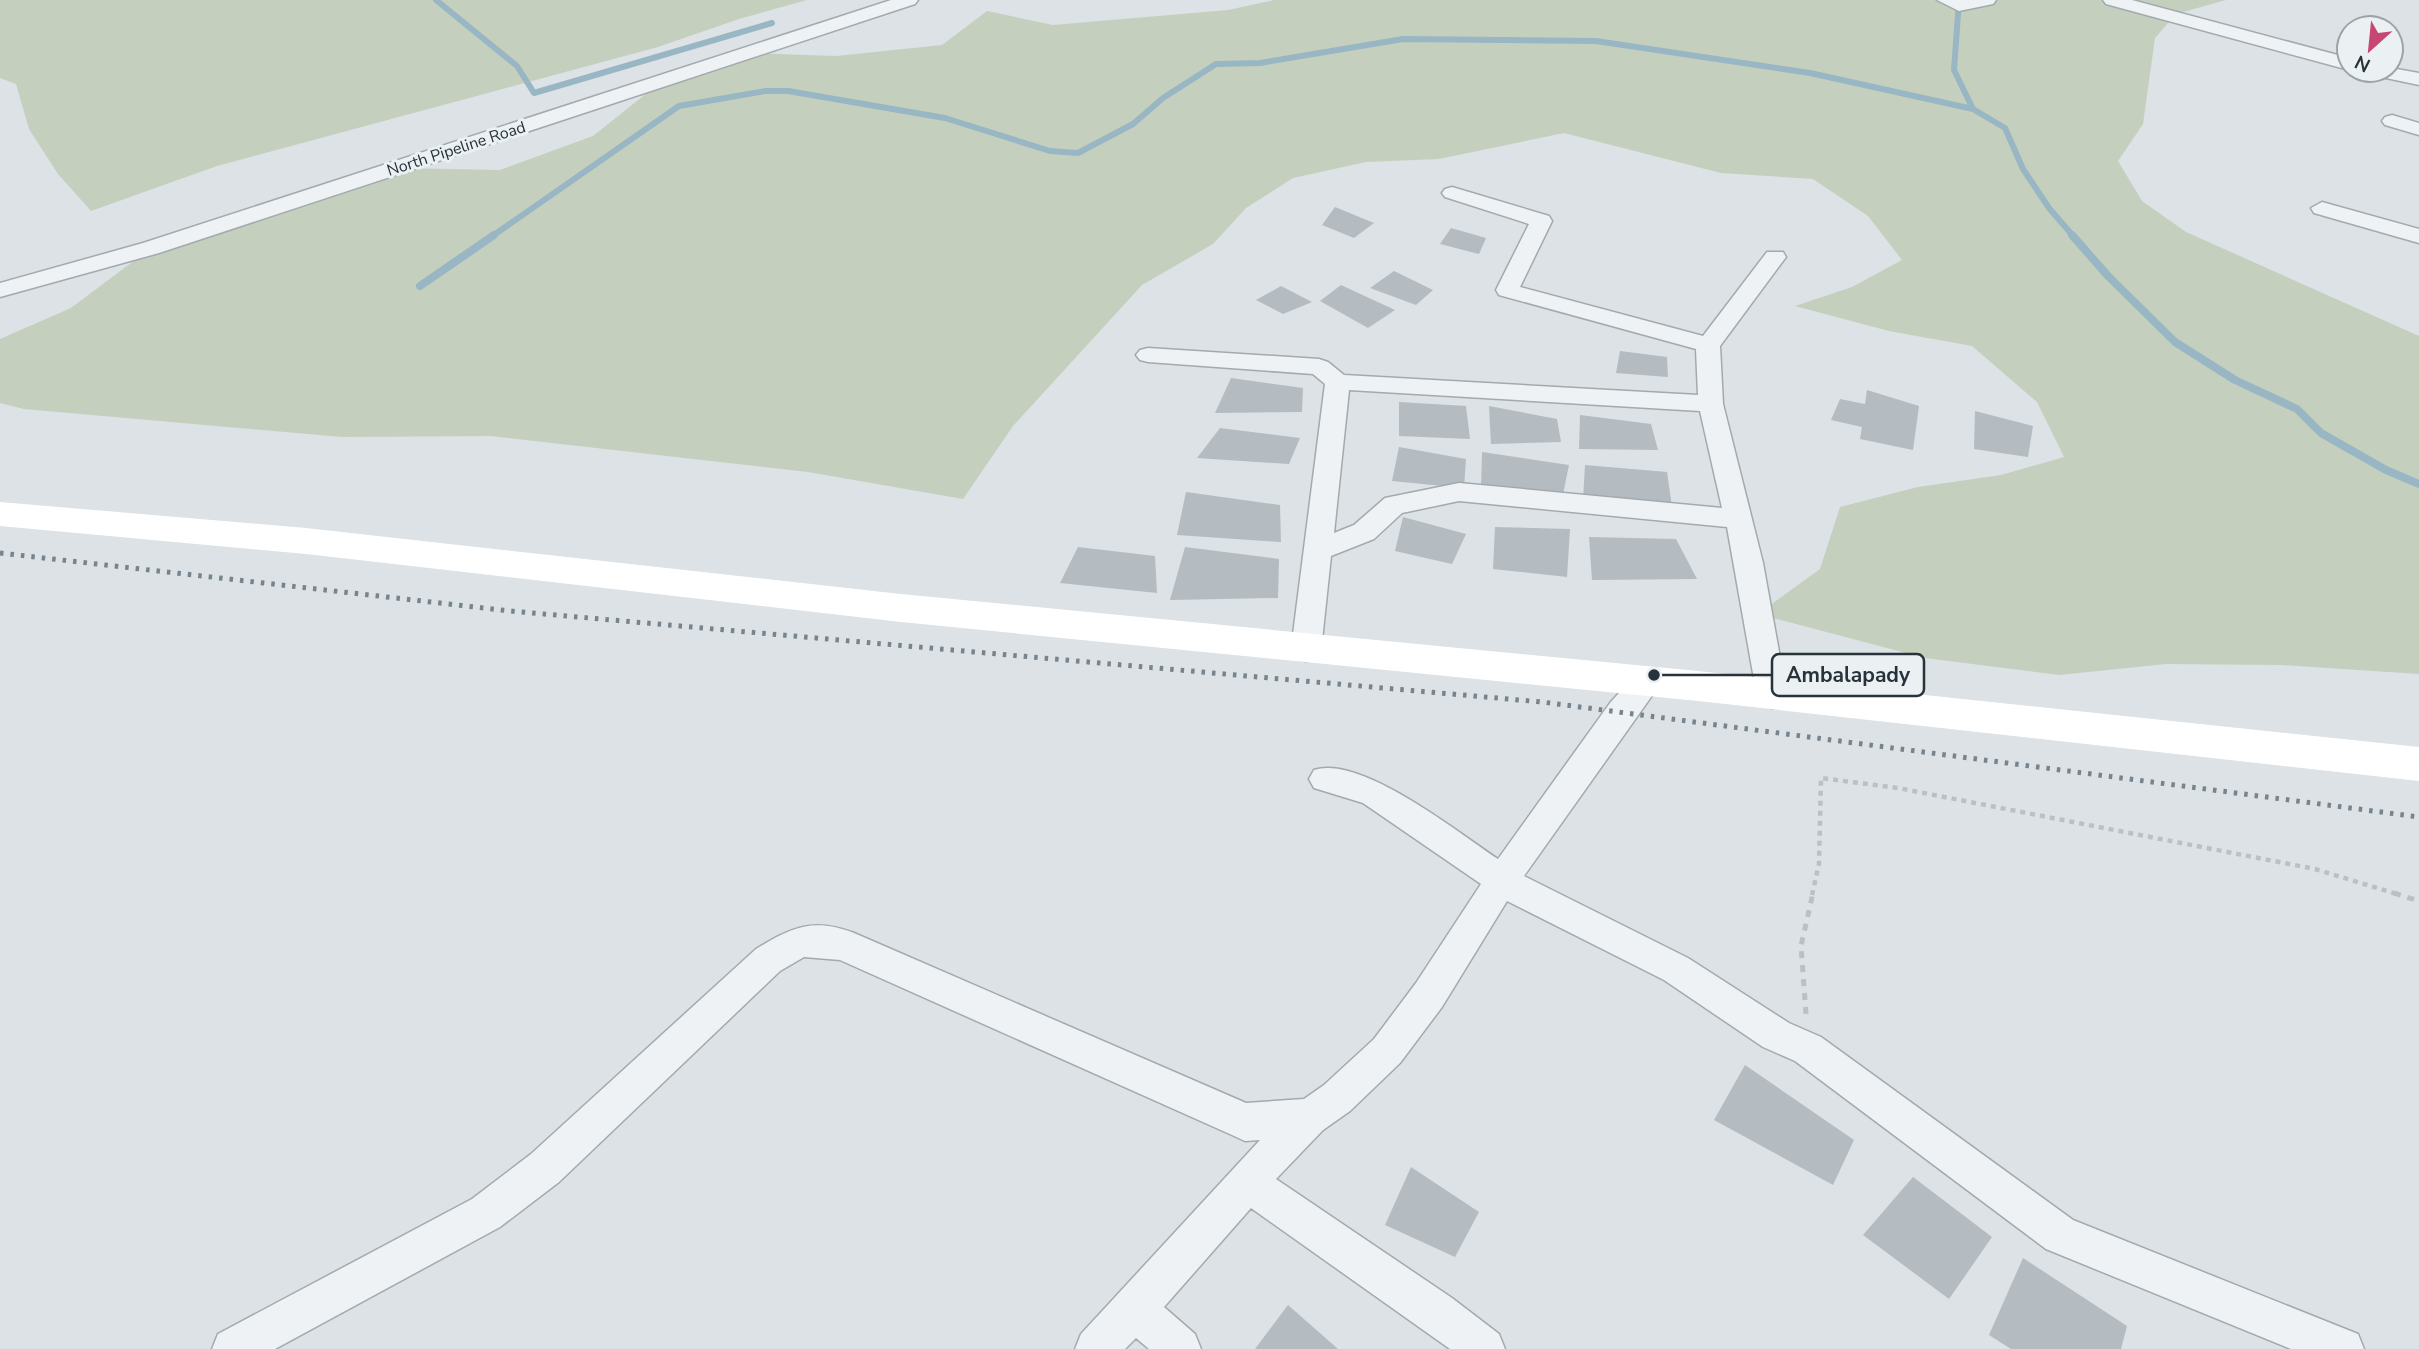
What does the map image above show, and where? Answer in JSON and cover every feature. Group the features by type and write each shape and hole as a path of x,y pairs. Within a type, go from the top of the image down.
{"street":[{"name":"North Pipeline Road","path":"0,290 151,248 909,0"},
{"path":"1946,0 1959,6 1987,0"},
{"path":"2112,0 2335,60"},
{"path":"2392,121 2419,129"},
{"path":"1451,193 1541,221 1507,290 1708,345"},
{"path":"2322,208 2419,236"},
{"path":"1772,695 1739,519 1711,404 1708,345 1775,257"},
{"path":"1147,355 1319,367 1338,382 1711,404"},
{"path":"1306,650 1338,382"},
{"path":"1318,550 1364,532 1394,505 1459,492 1739,519"},
{"path":"0,514 306,541 1306,650 1772,695 2419,764"},
{"path":"1096,1349 1136,1309 1247,1182 1310,1117 1336,1098 1387,1051 1429,995 1503,879 1621,712 1646,683"},
{"path":"1325,779 1372,792 1527,896 1676,970 1776,1035 1808,1049 2060,1235 2343,1349"},
{"path":"233,1349 486,1213 545,1168 768,960 800,941 842,944 1245,1122 1310,1117"},
{"path":"1247,1182 1437,1313 1484,1349"},
{"path":"1136,1309 1180,1349"}],"path":[{"path":"1808,1049 1801,946 1819,864 1821,778 1898,788 2315,869 2419,901"}],"green space":[{"path":"0,0 807,0 739,19 658,47 217,166 91,211 58,174 29,129 16,84 0,78"},
{"path":"1274,0 2226,0 2176,14 2155,38 2143,124 2118,161 2142,201 2186,232 2419,336 2419,674 2281,665 2166,664 2059,675 1925,658 1758,614 1820,569 1840,507 1918,487 2001,475 2064,457 2037,402 1972,346 1889,331 1795,306 1852,287 1902,260 1868,216 1813,179 1721,173 1564,133 1439,159 1366,162 1293,178 1246,208 1213,244 1142,285 1013,426 963,499 808,472 491,436 342,437 24,409 0,403 0,339 71,308 151,248 396,168 500,170 593,136 662,81 745,53 836,56 942,45 987,11 1053,25 1228,10"}],"building":[{"path":"1335,207 1374,223 1354,238 1322,225"},
{"path":"1451,228 1486,238 1479,254 1440,244"},
{"path":"1394,271 1433,290 1416,305 1370,288"},
{"path":"1341,285 1395,310 1368,328 1320,301"},
{"path":"1281,286 1312,302 1283,314 1256,300"},
{"path":"1620,351 1667,357 1668,377 1616,373"},
{"path":"1231,378 1303,388 1302,412 1215,413"},
{"path":"1867,390 1919,406 1913,450 1860,439 1862,427 1831,420 1840,399 1865,404"},
{"path":"1399,402 1466,406 1470,439 1399,436"},
{"path":"1489,406 1557,419 1561,442 1491,444"},
{"path":"1975,411 2033,426 2028,457 1974,449"},
{"path":"1580,415 1651,424 1658,450 1579,449"},
{"path":"1220,428 1300,438 1289,464 1197,458"},
{"path":"1399,447 1466,459 1464,488 1392,481"},
{"path":"1482,452 1569,465 1562,499 1481,488"},
{"path":"1585,465 1667,472 1672,507 1583,500"},
{"path":"1186,492 1280,505 1281,542 1177,535"},
{"path":"1403,517 1466,534 1452,564 1395,551"},
{"path":"1495,527 1570,529 1567,577 1493,569"},
{"path":"1589,537 1676,539 1697,579 1592,580"},
{"path":"1078,547 1155,556 1157,593 1060,583"},
{"path":"1185,547 1279,559 1278,598 1170,600"},
{"path":"1745,1065 1854,1140 1833,1185 1714,1120"},
{"path":"1411,1167 1479,1212 1455,1257 1385,1225"},
{"path":"1913,1177 1992,1237 1949,1299 1863,1235"},
{"path":"2023,1258 2127,1326 2121,1349 2011,1349 1989,1335"},
{"path":"1288,1305 1338,1349 1255,1349"}],"waterway":[{"path":"436,0 517,66 534,93 772,23"},
{"path":"1959,0 1954,70 1973,109"},
{"path":"491,237 679,106 765,91 788,91 945,118 1050,151 1078,153 1133,124 1163,98 1216,64 1260,63 1403,39 1596,41 1810,73 1973,109"},
{"path":"1973,109 2005,128 2023,169 2049,208 2074,237"},
{"path":"420,286 494,235"},
{"path":"2072,235 2108,276 2175,342 2235,380 2297,409 2321,433 2386,470 2419,484"}],"railway":[{"path":"0,553 510,611 1542,702 2419,817"}],"place":[{"name":"Ambalapady","path":"1654,675"}]}
